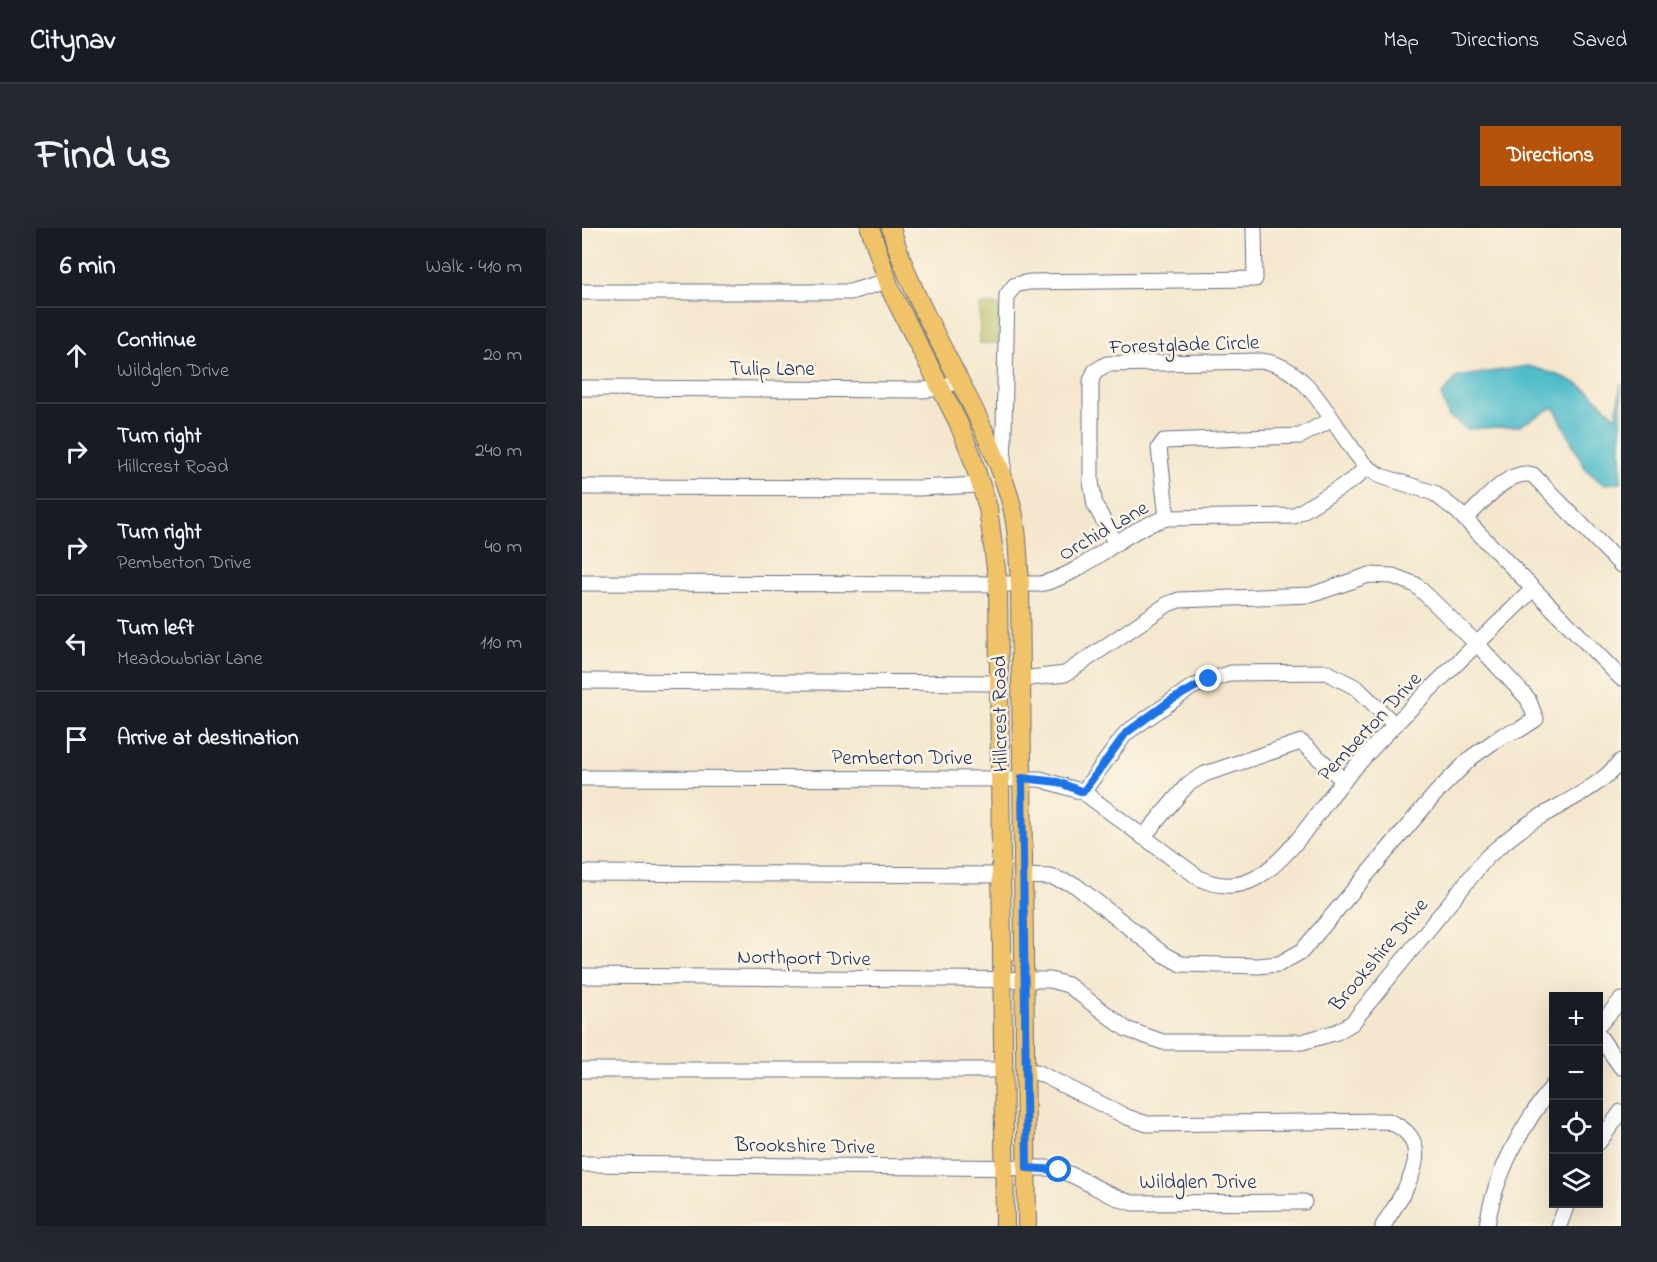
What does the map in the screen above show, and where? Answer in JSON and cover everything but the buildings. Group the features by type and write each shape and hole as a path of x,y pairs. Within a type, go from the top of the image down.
{"main road":[{"name":"Hillcrest Road","path":"870,228 887,281 958,422 988,508 998,584 1005,1226"},
{"name":"Hillcrest Road","path":"891,228 909,281 976,412 1003,478 1014,521 1020,585 1028,1226"}],"street":[{"path":"1003,478 1007,295 1015,285 1029,282 1255,279 1254,228"},
{"path":"582,292 850,292 887,281"},
{"name":"Forestglade Circle","path":"1115,542 1095,505 1091,482 1091,381 1095,371 1111,363 1273,362 1297,374 1366,468"},
{"name":"Tulip Lane","path":"582,388 940,388 960,380"},
{"path":"1167,518 1159,448 1164,441 1300,436 1331,420"},
{"path":"1366,468 1381,476 1434,493 1465,519 1621,678"},
{"name":"Orchid Lane","path":"582,583 1020,585 1059,579 1074,572 1115,542 1146,524 1167,518 1294,516 1354,479 1366,468"},
{"path":"1465,519 1512,476 1523,472 1533,475 1621,565"},
{"path":"582,487 918,488 981,485"},
{"path":"1021,679 1065,674 1168,604 1179,600 1192,597 1311,595 1369,575 1393,576 1416,585 1478,645 1528,699 1536,719 1520,730 1503,735 1472,758 1436,793 1302,951 1279,964 1258,966 1181,964 1163,954 1075,885 1051,878 1023,876"},
{"name":"Pemberton Drive","path":"582,778 1022,778 1058,782 1083,792 1207,881 1224,885 1245,883 1273,866 1344,781 1395,725 1533,589"},
{"path":"1083,792 1126,733 1192,687 1231,673 1326,672 1357,688 1395,725"},
{"path":"582,681 999,683"},
{"path":"1143,837 1188,784 1196,779 1300,742 1344,781"},
{"name":"Brookshire Drive","path":"1025,980 1058,981 1068,985 1126,1029 1163,1042 1290,1043 1337,1032 1352,1023 1487,857 1507,838 1592,788 1621,761"},
{"path":"582,873 1001,875"},
{"name":"Northport Drive","path":"582,976 1025,980"},
{"path":"1603,1020 1621,1000"},
{"path":"1603,1042 1621,1067"},
{"path":"582,1070 1003,1070"},
{"path":"1025,1073 1037,1072 1127,1117 1147,1124 1388,1122 1399,1126 1414,1142 1417,1154 1408,1185 1383,1226"},
{"path":"1487,1226 1503,1173 1516,1143 1533,1111 1549,1090"},
{"path":"1603,1137 1621,1112"},
{"name":"Brookshire Drive","path":"582,1164 1027,1168"},
{"name":"Wildglen Drive","path":"1027,1168 1047,1168 1069,1173 1108,1195 1133,1203 1304,1202"},
{"path":"1559,1226 1565,1208"}],"green space":[{"path":"980,305 999,305 999,343 980,343"}],"water":[{"path":"1528,366 1577,384 1595,397 1616,418 1621,383 1621,482 1603,484 1586,470 1554,407 1519,426 1467,429 1449,417 1441,396 1457,377"}],"route":[{"path":"1059,1170 1027,1168 1022,778 1058,782 1083,792 1126,733 1170,701 1209,679"}]}
